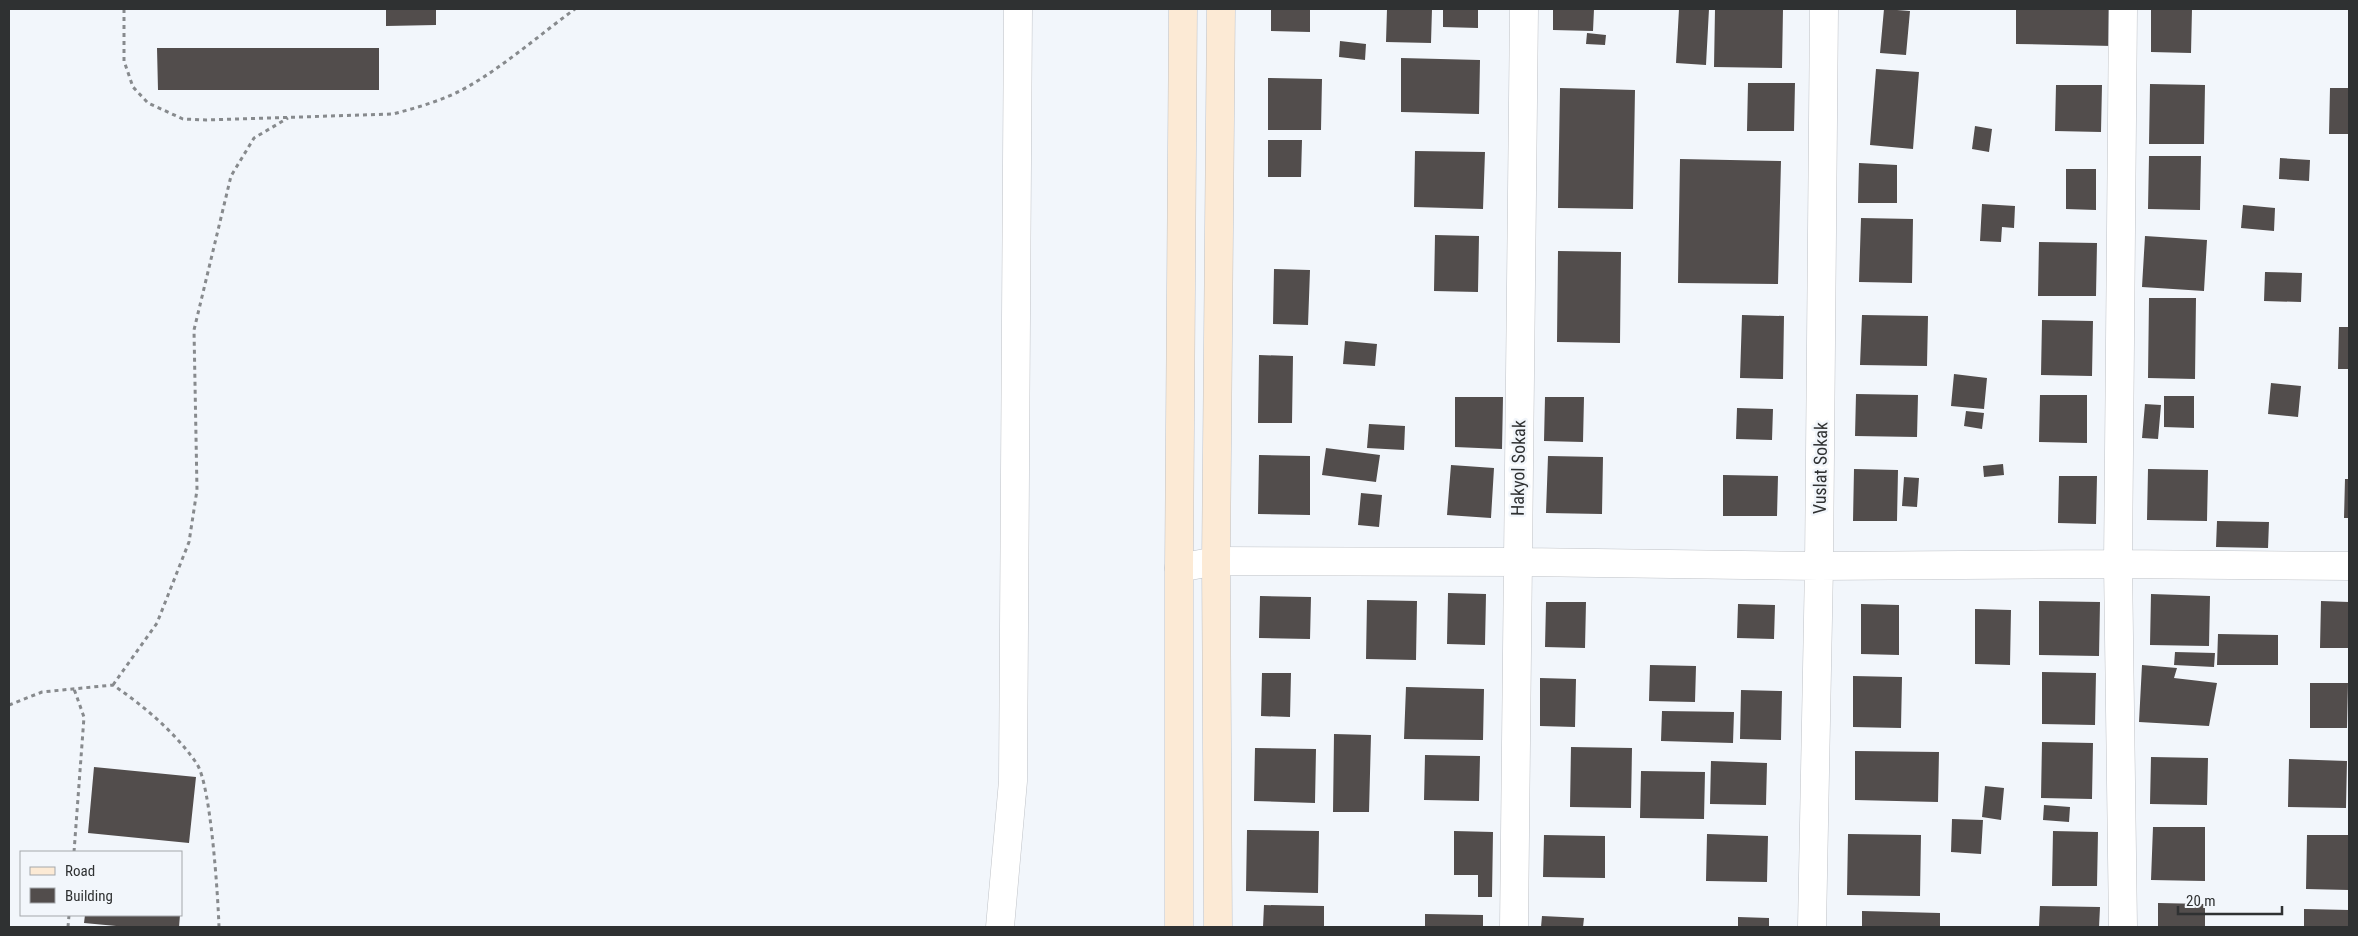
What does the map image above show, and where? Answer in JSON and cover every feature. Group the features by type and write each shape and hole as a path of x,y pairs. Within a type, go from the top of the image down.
{"main road":[{"path":"1179,927 1179,568 1183,9"},
{"path":"1218,927 1216,561 1221,9"}],"street":[{"path":"1000,927 1013,780 1018,9"},
{"name":"Hakyol Sokak","path":"1514,927 1524,9"},
{"name":"Vuslat Sokak","path":"1812,927 1819,566 1824,9"},
{"path":"2123,9 2118,564 2123,927"},
{"path":"1179,568 1216,561 1819,566 2118,564 2349,566"}],"path":[{"path":"124,9 124,61 133,86 148,103 182,119 288,118 393,114 446,98 470,86 575,9"},
{"path":"114,685 157,623 188,542 197,490 194,330 231,176 254,138 288,118"},
{"path":"9,705 42,692 114,685 132,698 172,735 198,766 207,799 219,927"},
{"path":"74,689 84,717 74,851"}],"building":[{"path":"386,9 436,9 436,25 386,26"},
{"path":"1271,9 1310,9 1310,32 1271,31"},
{"path":"1387,9 1432,9 1431,43 1386,42"},
{"path":"1443,9 1478,9 1478,28 1443,27"},
{"path":"1553,9 1594,9 1593,31 1553,30"},
{"path":"1679,9 1709,9 1706,65 1676,63"},
{"path":"1715,9 1783,9 1782,68 1714,67"},
{"path":"1884,9 1910,11 1906,55 1880,53"},
{"path":"2016,9 2113,9 2113,46 2016,44"},
{"path":"2151,9 2192,9 2191,53 2151,52"},
{"path":"1587,33 1606,35 1605,45 1586,44"},
{"path":"1340,41 1366,44 1365,60 1339,57"},
{"path":"157,48 379,48 379,90 158,90"},
{"path":"1401,58 1480,60 1479,114 1401,112"},
{"path":"1876,69 1919,72 1913,149 1870,145"},
{"path":"1268,78 1322,79 1321,130 1268,130"},
{"path":"1748,83 1795,83 1794,131 1747,131"},
{"path":"2150,84 2205,85 2204,144 2149,144"},
{"path":"2056,85 2102,85 2101,132 2055,131"},
{"path":"1560,88 1635,90 1633,209 1558,208"},
{"path":"2330,88 2349,88 2349,134 2329,134"},
{"path":"1975,126 1992,129 1989,152 1972,149"},
{"path":"1268,140 1302,140 1301,177 1268,177"},
{"path":"1415,151 1485,152 1483,209 1414,207"},
{"path":"2149,156 2201,156 2200,210 2148,209"},
{"path":"2280,158 2310,160 2309,181 2279,179"},
{"path":"1680,159 1781,161 1778,284 1678,283"},
{"path":"1859,163 1897,165 1897,203 1858,203"},
{"path":"2066,169 2096,169 2096,210 2066,209"},
{"path":"1982,204 2015,206 2014,228 2002,227 2001,242 1980,241"},
{"path":"2243,205 2275,208 2274,231 2241,228"},
{"path":"1861,218 1913,219 1912,283 1859,282"},
{"path":"1435,235 1479,236 1478,292 1434,291"},
{"path":"2145,236 2207,240 2204,291 2142,287"},
{"path":"2039,242 2097,243 2096,296 2038,296"},
{"path":"1558,251 1621,252 1620,343 1557,342"},
{"path":"1274,269 1310,270 1308,325 1273,324"},
{"path":"2265,272 2302,273 2301,302 2264,301"},
{"path":"2149,298 2196,298 2195,379 2148,378"},
{"path":"1742,315 1784,316 1783,379 1740,378"},
{"path":"1862,315 1928,316 1927,366 1860,365"},
{"path":"2042,320 2093,321 2092,376 2041,375"},
{"path":"2339,327 2349,327 2349,369 2338,369"},
{"path":"1345,341 1377,344 1375,366 1343,364"},
{"path":"1259,355 1293,356 1292,423 1258,423"},
{"path":"1954,374 1987,378 1984,409 1951,406"},
{"path":"2271,383 2301,386 2298,417 2268,414"},
{"path":"1856,394 1918,395 1917,437 1855,436"},
{"path":"2040,395 2087,395 2087,443 2039,442"},
{"path":"2164,396 2194,396 2194,428 2164,427"},
{"path":"1455,397 1503,397 1502,449 1455,447"},
{"path":"1545,397 1584,397 1583,442 1544,441"},
{"path":"2145,404 2161,405 2158,439 2142,438"},
{"path":"1737,408 1773,409 1772,440 1736,439"},
{"path":"1966,411 1984,413 1982,429 1964,426"},
{"path":"1369,424 1405,426 1404,450 1367,448"},
{"path":"1326,448 1380,455 1376,482 1322,475"},
{"path":"1259,455 1310,456 1310,515 1258,514"},
{"path":"1548,456 1603,457 1602,514 1546,513"},
{"path":"2003,464 2004,475 1984,477 1983,466"},
{"path":"1451,465 1494,468 1491,518 1447,515"},
{"path":"1854,469 1898,470 1897,521 1853,521"},
{"path":"2148,469 2208,470 2207,521 2147,520"},
{"path":"1723,475 1778,476 1777,516 1723,516"},
{"path":"2059,476 2097,476 2096,524 2058,523"},
{"path":"1904,477 1919,478 1917,507 1902,506"},
{"path":"2345,479 2349,479 2349,518 2344,518"},
{"path":"1361,493 1382,495 1379,527 1358,525"},
{"path":"2217,521 2269,522 2268,548 2216,547"},
{"path":"1448,593 1486,594 1485,645 1447,644"},
{"path":"2151,594 2210,596 2209,646 2150,645"},
{"path":"1260,596 1311,597 1310,639 1259,638"},
{"path":"1367,600 1417,601 1416,660 1366,659"},
{"path":"2039,601 2100,602 2099,656 2039,655"},
{"path":"2321,601 2349,602 2349,648 2320,648"},
{"path":"1546,602 1586,602 1585,648 1545,647"},
{"path":"1738,604 1775,605 1774,639 1737,638"},
{"path":"1861,604 1899,605 1899,655 1861,654"},
{"path":"1975,609 2011,610 2010,665 1975,664"},
{"path":"2218,634 2278,635 2278,665 2217,665"},
{"path":"2175,652 2215,653 2214,667 2174,665"},
{"path":"1650,665 1696,666 1695,702 1649,701"},
{"path":"2142,665 2177,668 2174,678 2217,683 2209,726 2139,722"},
{"path":"2042,672 2096,673 2095,725 2042,724"},
{"path":"1262,673 1291,673 1290,717 1261,716"},
{"path":"1853,676 1902,677 1901,728 1853,727"},
{"path":"1540,678 1576,679 1575,727 1540,726"},
{"path":"2310,683 2348,683 2347,728 2310,728"},
{"path":"1406,687 1484,689 1483,740 1404,739"},
{"path":"1741,690 1782,691 1781,740 1740,739"},
{"path":"1662,711 1734,712 1733,743 1661,741"},
{"path":"1334,734 1371,735 1369,812 1333,812"},
{"path":"2042,742 2093,743 2092,799 2041,798"},
{"path":"1571,747 1632,748 1631,808 1570,807"},
{"path":"1255,748 1316,749 1315,803 1254,801"},
{"path":"1855,751 1939,752 1938,802 1855,800"},
{"path":"1425,755 1480,756 1479,801 1424,800"},
{"path":"2151,757 2208,758 2207,805 2150,804"},
{"path":"2289,759 2347,761 2346,808 2288,807"},
{"path":"1711,761 1767,763 1766,805 1710,804"},
{"path":"94,767 196,777 189,843 88,833"},
{"path":"1641,771 1705,772 1704,819 1640,818"},
{"path":"1985,786 2004,788 2001,820 1982,817"},
{"path":"2044,805 2070,807 2069,822 2043,820"},
{"path":"1952,819 1983,820 1981,854 1951,852"},
{"path":"2153,827 2205,827 2205,881 2151,880"},
{"path":"1247,830 1319,831 1318,893 1246,891"},
{"path":"1454,831 1493,832 1492,897 1478,897 1478,875 1454,875"},
{"path":"2053,831 2098,832 2097,886 2052,886"},
{"path":"1707,834 1768,836 1767,882 1706,881"},
{"path":"1848,834 1921,835 1920,896 1847,895"},
{"path":"1544,835 1605,836 1605,878 1543,877"},
{"path":"2307,835 2349,835 2349,890 2306,889"},
{"path":"2158,903 2205,904 2205,927 2158,927"},
{"path":"1264,905 1324,906 1324,927 1263,927"},
{"path":"2040,906 2100,907 2099,927 2039,927"},
{"path":"2304,909 2349,910 2349,927 2304,927"},
{"path":"1862,911 1940,913 1940,927 1862,927"},
{"path":"1425,914 1483,915 1483,927 1425,927"},
{"path":"85,916 180,916 179,927 127,927 84,923"},
{"path":"1542,916 1584,918 1583,927 1541,927"},
{"path":"1738,917 1769,918 1769,927 1738,927"}]}
